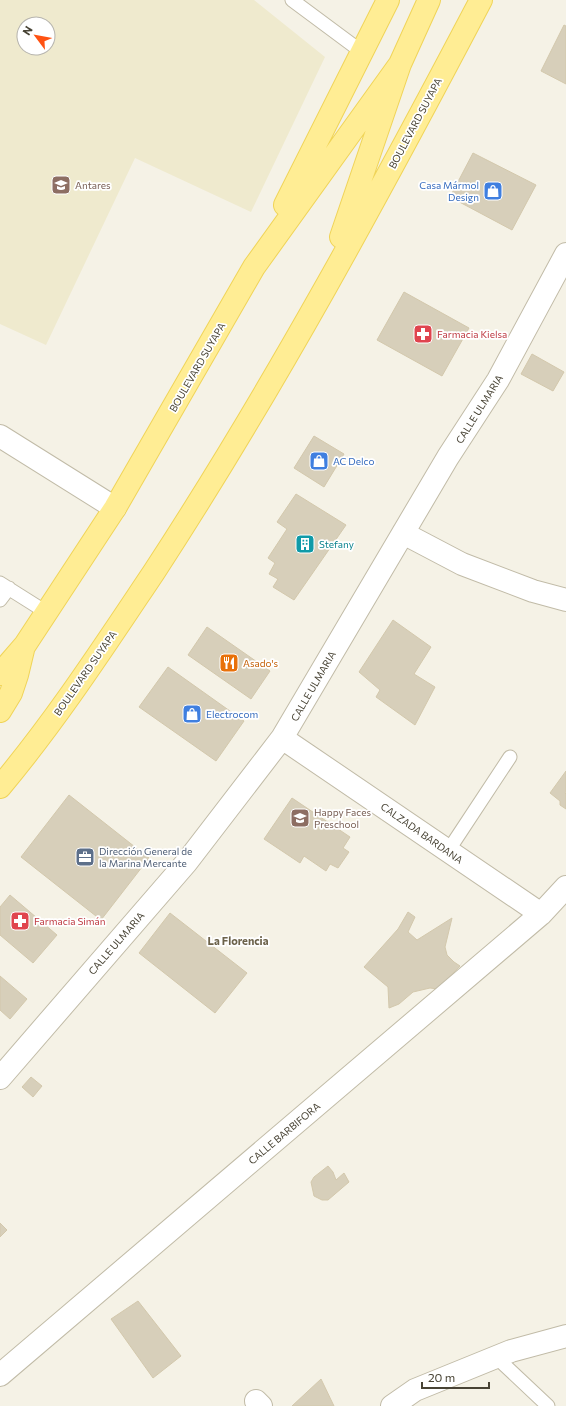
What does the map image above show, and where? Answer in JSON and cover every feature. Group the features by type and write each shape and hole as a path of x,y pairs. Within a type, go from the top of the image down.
{"main road":[{"path":"254,267 388,0"},
{"name":"BOULEVARD SUYAPA","path":"324,287 400,64 429,0"},
{"name":"BOULEVARD SUYAPA","path":"0,787 84,677 191,515 278,369 403,147 481,0"},
{"name":"BOULEVARD SUYAPA","path":"0,674 25,645 116,508 254,267 400,64"},
{"path":"0,711 11,693 25,645"}],"street":[{"name":"CALLE ULMARIA","path":"0,1078 186,863 282,738 448,457 498,380 566,254"},
{"path":"0,436 116,508"},
{"path":"403,533 462,564 533,592 566,600"},
{"name":"CALZADA BARDANA","path":"282,738 541,914"},
{"name":"CALLE BARBIFORA","path":"0,1375 541,914 566,887"},
{"path":"392,1406 415,1390 496,1357 511,1351 566,1336"}],"lane":[{"path":"292,0 362,52"},
{"path":"0,600 4,586 46,612"},
{"path":"448,851 510,757"},
{"path":"496,1357 548,1406"}],"shaded area":[{"name":"Antares","path":"0,0 254,0 325,57 251,212 135,158 46,345 0,324"}],"building":[{"path":"564,25 566,26 566,84 541,71"},
{"name":"Casa Mármol Design","path":"473,153 536,185 512,230 450,197"},
{"name":"Farmacia Kielsa","path":"404,292 469,328 442,376 377,340"},
{"path":"532,354 564,372 553,391 521,374"},
{"name":"AC Delco","path":"314,436 344,454 324,487 294,468"},
{"name":"Stefany","path":"296,494 346,525 294,600 273,587 278,579 269,574 275,563 268,558 287,529 277,522"},
{"path":"393,620 431,647 414,674 435,687 415,725 376,697 380,690 359,672"},
{"name":"Asado's","path":"207,627 270,671 251,699 188,655"},
{"name":"Electrocom","path":"168,667 244,721 216,761 139,707"},
{"path":"566,771 566,809 560,805 560,801 550,793"},
{"name":"Dirección General de la Marina Mercante","path":"69,795 149,858 101,920 21,857"},
{"name":"Happy Faces Preschool","path":"292,798 350,837 343,848 349,852 338,868 330,864 326,871 304,856 300,863 264,839"},
{"name":"Farmacia Simán","path":"10,895 57,935 33,963 0,935 0,907"},
{"path":"408,912 415,917 408,932 417,940 452,918 445,947 447,955 460,966 438,989 430,988 413,992 399,1004 389,1008 388,987 364,967 398,929"},
{"path":"170,913 247,973 215,1013 139,953"},
{"path":"0,976 27,999 10,1019 0,1010"},
{"path":"31,1077 42,1086 33,1097 22,1087"},
{"path":"328,1166 333,1172 336,1180 344,1173 349,1182 328,1200 322,1200 314,1196 311,1182 314,1177"},
{"path":"0,1223 7,1230 0,1237"},
{"path":"138,1301 181,1356 153,1378 111,1319"},
{"path":"321,1379 334,1406 292,1406"}],"place":[{"name":"Antares","path":"61,185"},
{"name":"Casa Mármol Design","path":"493,191"},
{"name":"Farmacia Kielsa","path":"423,334"},
{"name":"AC Delco","path":"319,461"},
{"name":"Stefany","path":"305,544"},
{"name":"Asado's","path":"229,663"},
{"name":"Electrocom","path":"192,714"},
{"name":"Happy Faces Preschool","path":"300,818"},
{"name":"Dirección General de la Marina Mercante","path":"85,857"},
{"name":"Farmacia Simán","path":"20,921"}],"district":[{"name":"La Florencia","path":"238,940"}]}
